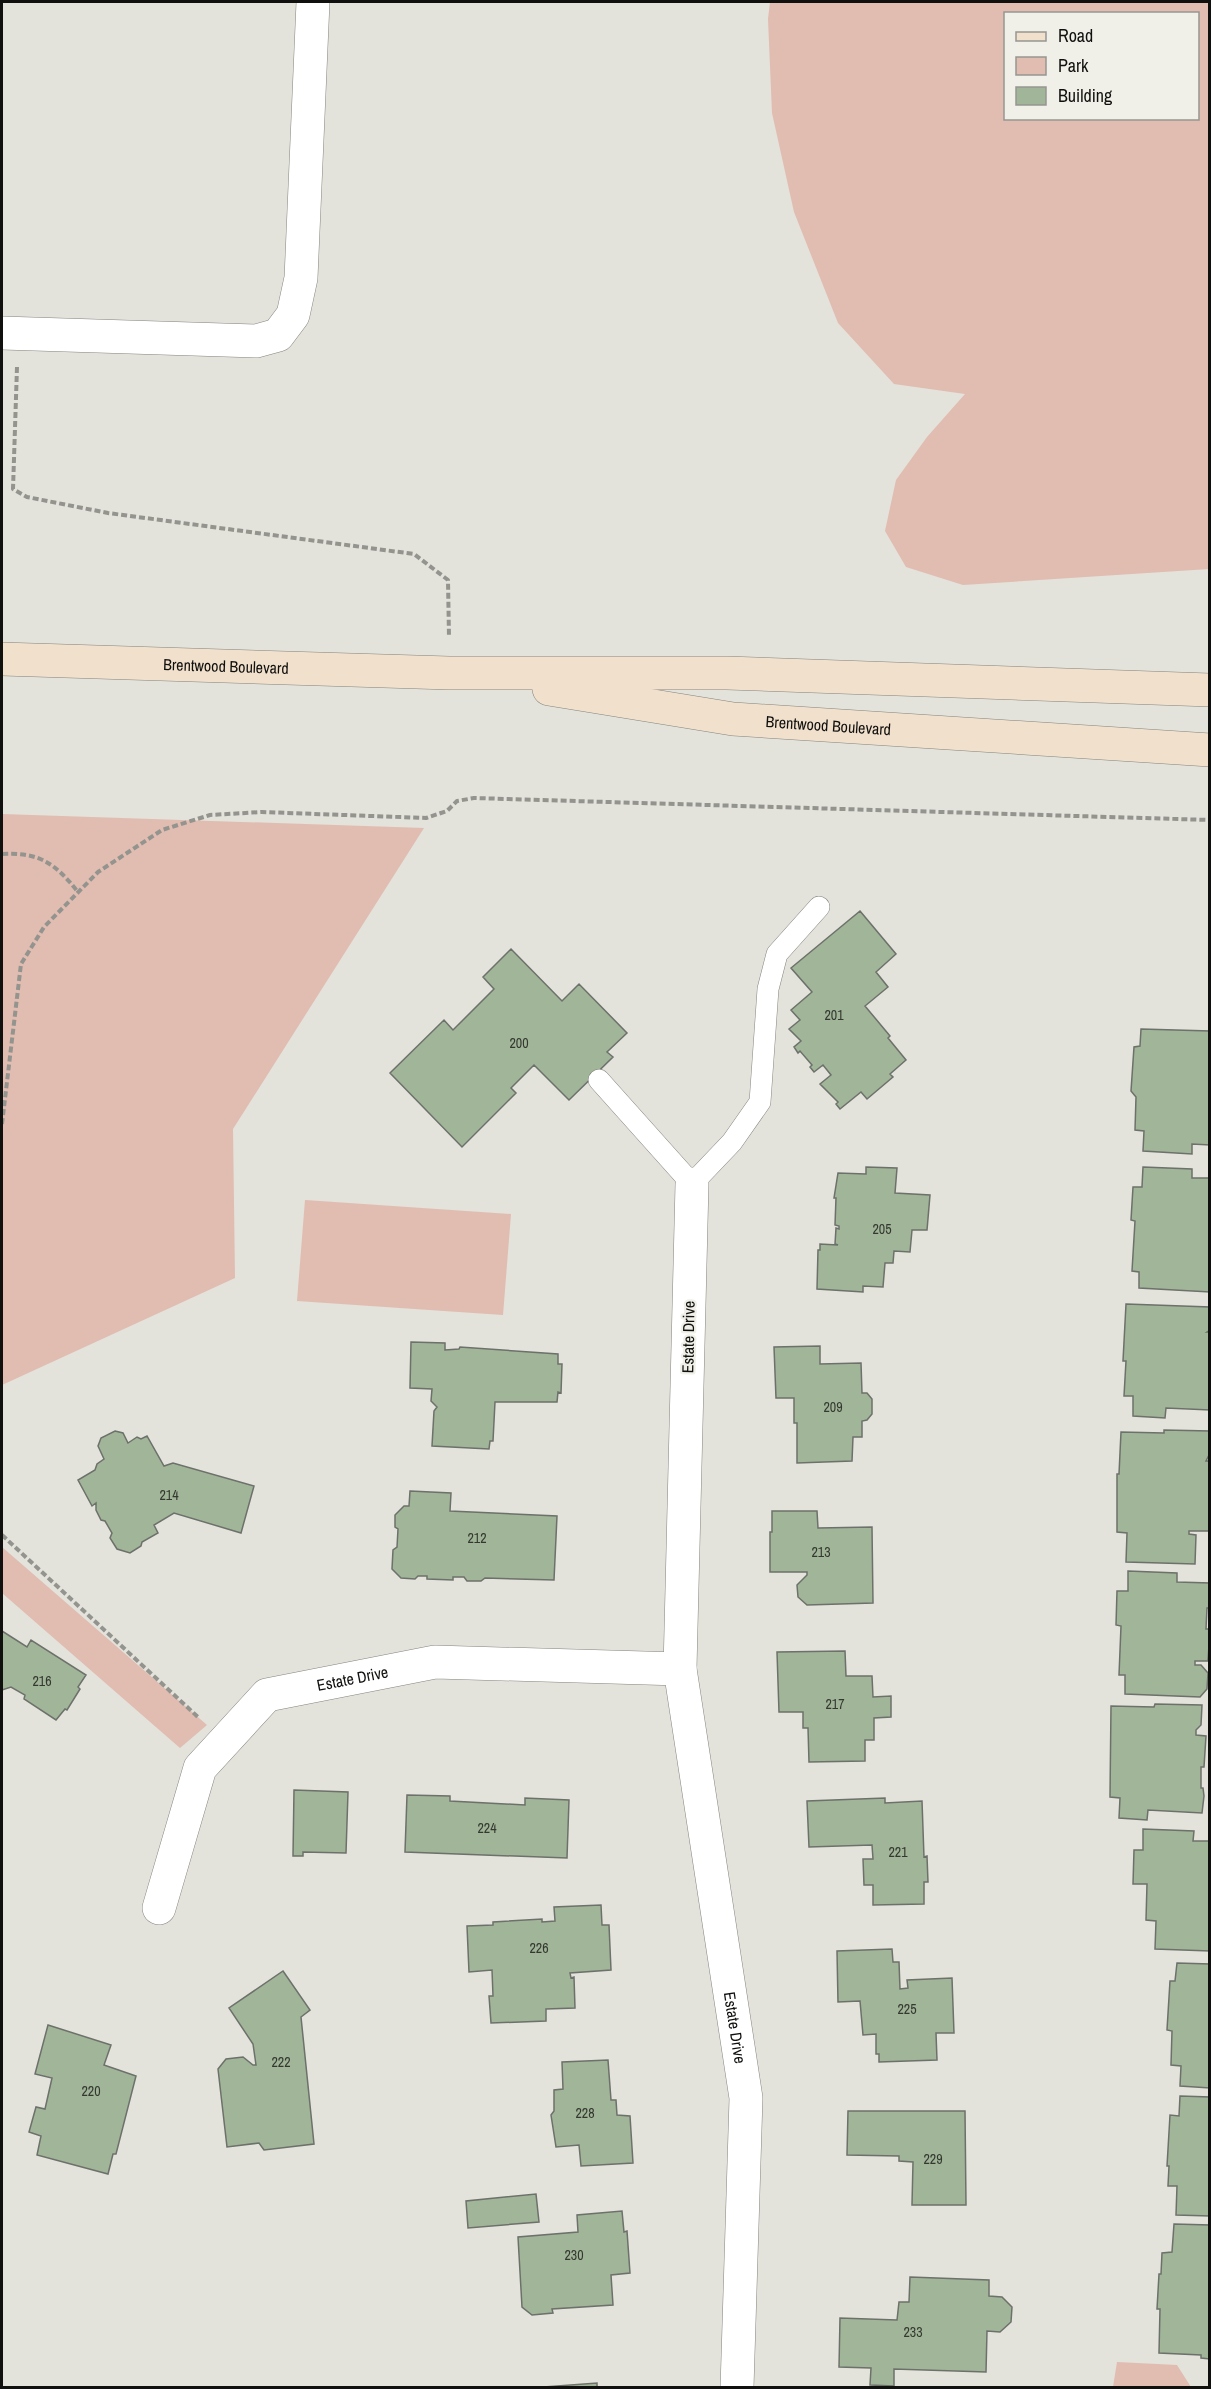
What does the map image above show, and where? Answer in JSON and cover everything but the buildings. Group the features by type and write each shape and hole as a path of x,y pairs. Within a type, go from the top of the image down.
{"street":[{"path":"10,333 256,341 278,335 293,315 301,278 313,2"},
{"name":"Brentwood Boulevard","path":"2,659 449,673 727,673 1209,690"},
{"name":"Brentwood Boulevard","path":"449,673 733,719 1209,750"},
{"name":"Estate Drive","path":"692,1184 680,1669 746,2098 737,2388"},
{"name":"Estate Drive","path":"159,1908 200,1768 267,1695 435,1662 680,1669"}],"lane":[{"path":"599,1080 692,1184 732,1142 760,1102 768,989 777,954 819,907"}],"path":[{"path":"10,333 13,489 27,497 108,513 414,554 448,580 449,673"},
{"path":"2,1124 21,964 44,927 98,873 162,830 210,815 262,812 426,818 447,811 457,801 474,798 1209,820"},
{"path":"2,854 21,853 45,860 64,874 78,892"},
{"path":"2,1535 225,1742"}],"green space":[{"path":"770,2 1209,2 1209,569 963,585 906,567 885,531 896,480 927,437 965,394 894,384 838,323 794,212 772,113 768,19"},
{"path":"2,814 424,828 233,1129 235,1278 2,1385"},
{"path":"305,1200 511,1214 503,1315 297,1301"},
{"path":"2,1547 207,1725 180,1748 2,1593"},
{"path":"1117,2362 1177,2365 1191,2387 1113,2387"}]}
